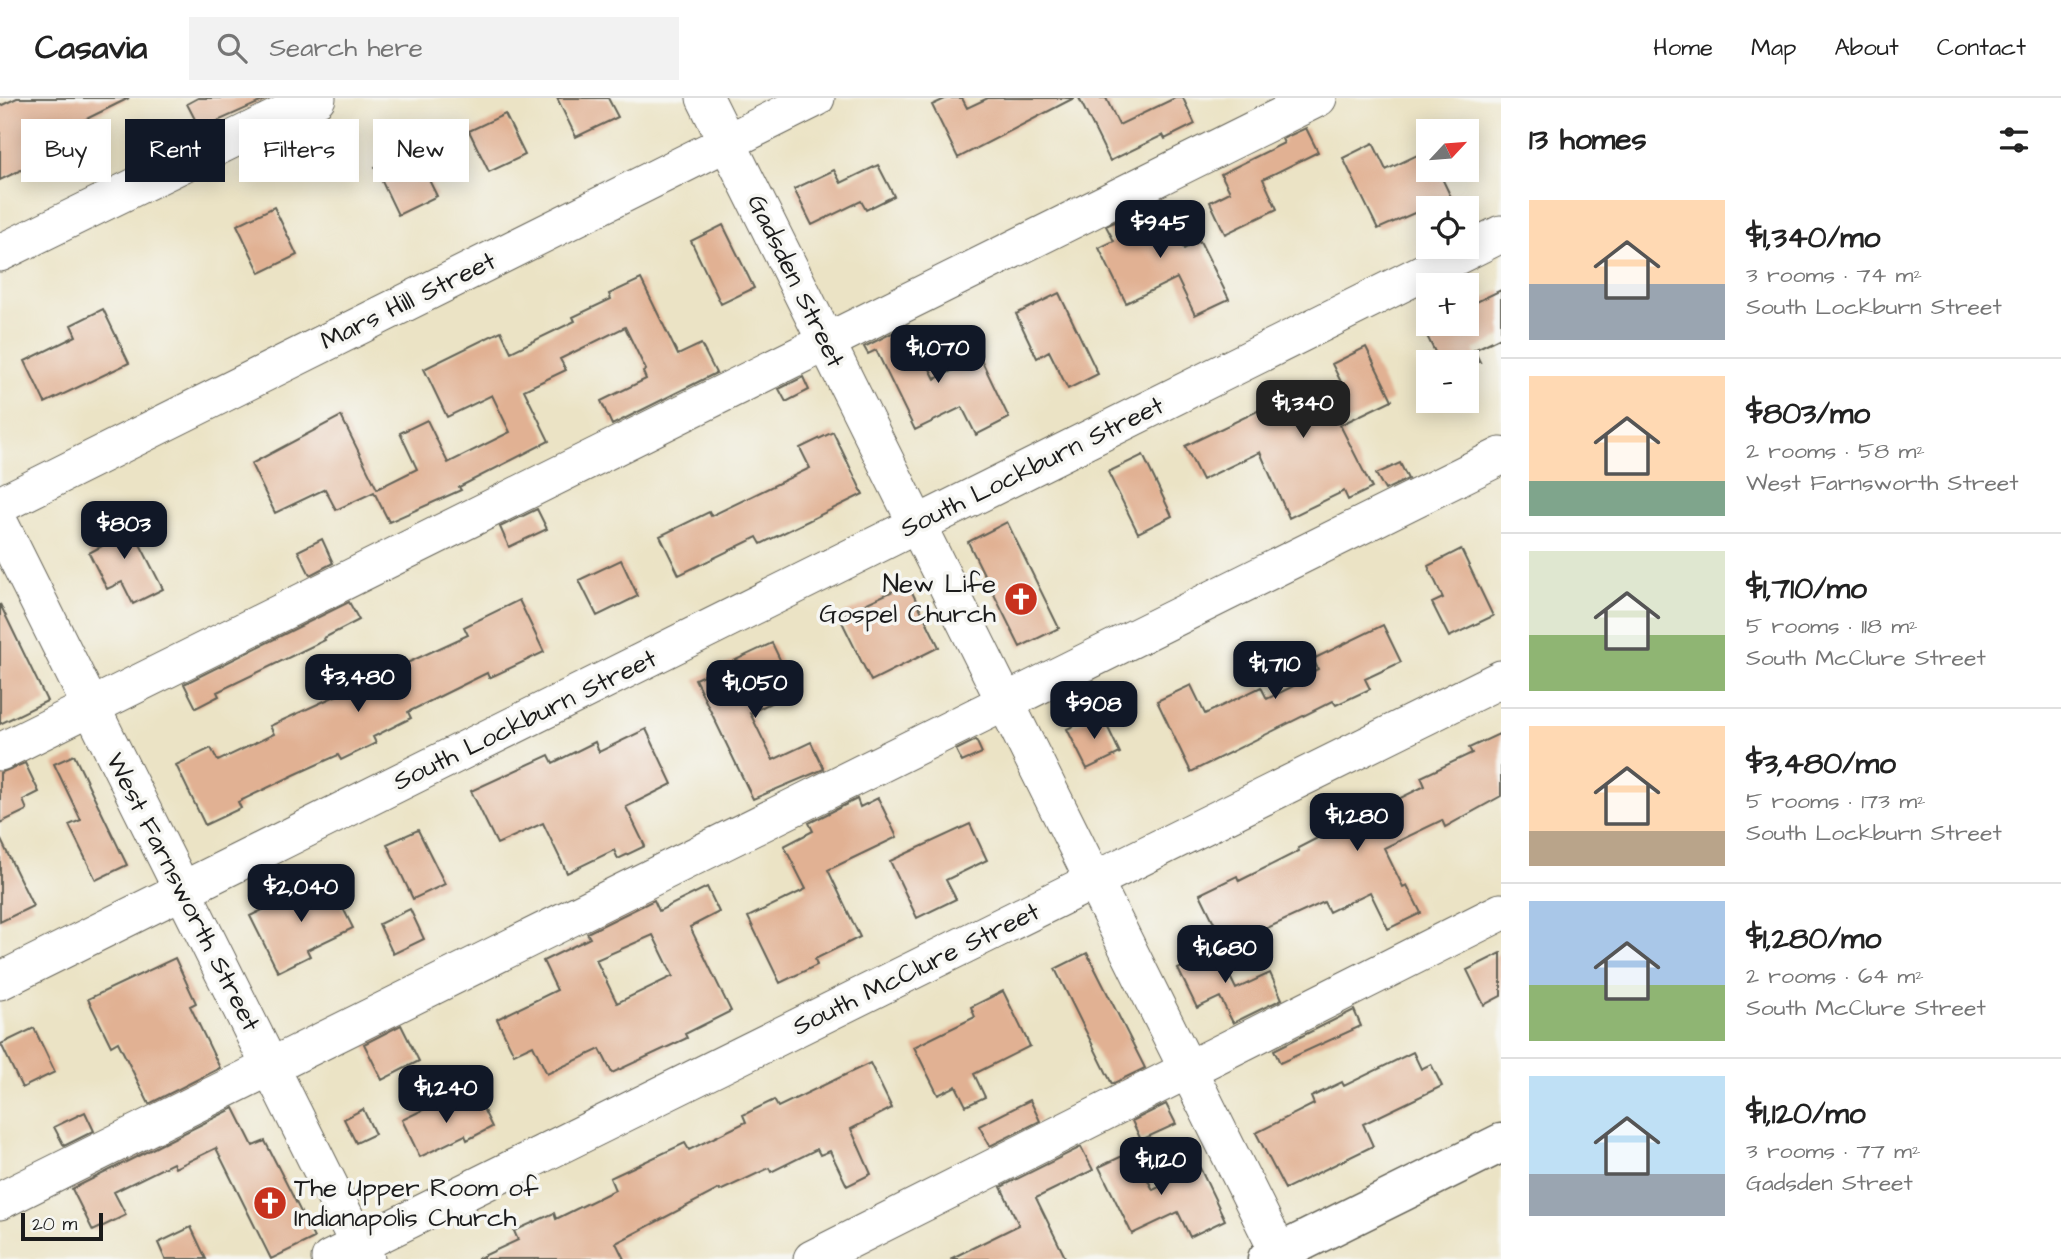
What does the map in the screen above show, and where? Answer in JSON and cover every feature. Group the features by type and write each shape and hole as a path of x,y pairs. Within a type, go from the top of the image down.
{"main road":[{"path":"1273,1256 1501,1143"}],"street":[{"path":"0,253 317,98"},
{"name":"Gadsden Street","path":"705,98 1187,1070 1273,1256"},
{"name":"Mars Hill Street","path":"0,505 816,98"},
{"path":"0,751 1318,98"},
{"name":"South Lockburn Street","path":"0,981 1501,234"},
{"path":"0,1201 1501,456"},
{"name":"West Farnsworth Street","path":"0,524 270,1067 352,1254"},
{"name":"South McClure Street","path":"352,1254 1501,679"},
{"path":"812,1259 1501,912"}],"building":[{"path":"17,98 129,98 86,119 21,119 21,170 0,180 0,106"},
{"path":"198,98 269,98 222,119 195,119 187,104"},
{"path":"557,98 608,98 618,117 576,137"},
{"path":"947,98 962,98 967,108 988,98 1074,98 958,158 932,105"},
{"path":"1079,98 1106,98 1119,125 1175,98 1183,98 1195,124 1165,139 1163,135 1110,161"},
{"path":"505,114 525,155 489,172 469,131"},
{"path":"1306,128 1318,152 1263,179 1277,209 1225,234 1210,202 1230,192 1221,174 1284,143 1282,139"},
{"path":"1373,143 1386,170 1416,156 1416,182 1444,182 1451,196 1416,196 1416,212 1378,229 1343,158"},
{"path":"878,165 894,196 866,210 861,201 812,225 794,189 834,170 841,183"},
{"path":"382,182 430,182 437,196 398,215"},
{"path":"1160,200 1184,249 1200,241 1229,299 1195,315 1177,278 1126,303 1099,248 1114,241 1106,226"},
{"path":"274,207 297,255 260,273 237,225"},
{"path":"723,225 754,288 721,304 691,241"},
{"path":"641,279 678,355 701,344 716,373 612,425 601,401 646,379 643,372 646,370 625,327 560,359 566,370 524,390 549,441 459,487 461,490 389,522 374,492 336,510 325,489 275,513 251,464 341,416 377,489 417,469 400,433 427,420 448,463 510,432 492,395 447,417 424,369 501,331 511,352 575,321 573,317 611,299 609,294"},
{"path":"1501,290 1501,337 1474,350 1434,350 1427,336 1479,336 1479,301"},
{"path":"1059,293 1098,374 1068,389 1049,351 1037,358 1016,314"},
{"path":"103,309 129,363 45,403 25,361 76,336 71,325"},
{"path":"908,325 935,379 980,357 1009,418 976,435 962,407 915,430 876,350 868,354 864,347"},
{"path":"1366,347 1392,400 1340,425 1372,488 1348,500 1344,491 1289,518 1260,452 1202,480 1185,446 1274,403 1281,416 1343,386 1332,364"},
{"path":"803,377 809,390 786,402 779,389"},
{"path":"833,432 863,494 761,544 757,537 679,575 660,536 709,512 711,516 810,468 800,448"},
{"path":"1143,455 1172,516 1138,533 1108,472"},
{"path":"1400,463 1408,479 1385,490 1376,474"},
{"path":"537,509 547,529 509,547 500,527"},
{"path":"125,515 163,589 133,604 122,582 107,589 89,553 102,546 94,530"},
{"name":"New Life Gospel Church","path":"1007,522 1059,628 1020,647 968,542"},
{"path":"322,539 333,563 310,575 298,551"},
{"path":"1461,549 1493,616 1449,637 1432,603 1443,598 1428,566"},
{"path":"621,560 638,596 597,616 579,580"},
{"path":"908,584 939,647 871,681 839,616"},
{"path":"519,600 544,652 489,678 487,673 408,712 411,718 373,737 376,743 341,760 338,755 294,775 238,802 241,808 205,825 176,765 211,748 218,761 274,734 270,726 468,635 464,627"},
{"path":"349,602 359,620 324,638 325,640 217,692 219,696 196,708 184,684"},
{"path":"0,604 47,701 0,724"},
{"path":"1383,625 1401,662 1365,679 1370,689 1336,705 1333,701 1191,772 1157,701 1191,685 1205,714 1261,687 1267,699 1306,680 1304,676 1318,669 1313,659"},
{"path":"772,643 795,691 750,713 773,760 811,742 824,769 753,799 695,679"},
{"path":"1101,713 1120,753 1087,769 1067,729"},
{"path":"646,729 672,784 626,807 645,846 618,859 614,850 567,873 543,823 497,844 471,791 549,755 553,763 595,742 599,752"},
{"path":"1501,733 1501,796 1445,827 1442,820 1384,848 1403,887 1407,885 1421,913 1388,929 1370,892 1329,912 1324,902 1226,947 1200,894 1237,876 1239,881 1299,851 1298,848 1333,830 1328,820 1363,803 1368,814 1425,786 1421,777 1472,753 1469,748"},
{"path":"976,740 982,753 962,762 956,750"},
{"path":"74,755 127,865 96,880 69,825 81,820 54,764"},
{"path":"25,763 39,792 23,800 27,810 0,823 0,773"},
{"path":"878,798 897,837 828,870 860,937 815,959 817,965 780,983 748,917 806,889 784,846 813,831 809,823 857,799 860,807"},
{"path":"970,824 987,860 946,880 956,899 917,918 890,861"},
{"path":"418,830 445,884 413,899 387,844"},
{"path":"0,838 33,906 0,922"},
{"path":"328,878 353,928 307,950 310,956 278,972 250,916"},
{"path":"707,887 719,912 690,927 731,1011 685,1034 687,1038 612,1073 600,1049 547,1074 533,1045 514,1054 497,1019 557,990 543,961 590,938 587,933 654,900 659,911","holes":["653,935 673,976 617,1003 596,960"]},
{"path":"410,909 424,939 393,954 379,924"},
{"path":"1212,940 1236,989 1270,973 1282,999 1233,1023 1220,997 1197,1008 1178,969 1192,962 1187,953"},
{"path":"1087,953 1145,1068 1112,1084 1055,969"},
{"path":"1501,953 1501,996 1484,1005 1467,970"},
{"path":"175,958 196,1003 190,1006 220,1068 149,1104 118,1042 111,1046 88,999"},
{"path":"1003,991 1030,1046 974,1074 985,1097 966,1106 956,1086 938,1095 914,1047 975,1017 971,1007"},
{"path":"1354,1010 1361,1026 1280,1063 1274,1050"},
{"path":"401,1025 419,1061 382,1080 364,1044"},
{"path":"34,1028 55,1072 22,1088 1,1044"},
{"path":"1413,1052 1421,1069 1431,1064 1442,1086 1363,1124 1373,1146 1285,1189 1256,1133 1314,1104 1311,1097 1342,1082 1344,1086"},
{"path":"870,1063 892,1108 851,1129 871,1174 847,1186 830,1151 820,1155 817,1149 771,1172 769,1168 720,1191 719,1189 616,1243 624,1259 477,1259 518,1240 514,1231 554,1213 556,1219 615,1190 610,1178 685,1143 689,1150 746,1122 743,1115 774,1100 778,1107"},
{"path":"477,1096 492,1127 467,1140 465,1135 420,1157 402,1120 439,1102 443,1112"},
{"path":"1030,1100 1040,1121 990,1146 979,1126"},
{"path":"1166,1104 1176,1124 1141,1140 1132,1121"},
{"name":"The Upper Room of Indianapolis Church","path":"234,1108 253,1146 265,1141 314,1238 271,1259 216,1148 175,1168 173,1163 114,1192 126,1215 93,1231 72,1189"},
{"path":"363,1109 375,1134 356,1143 344,1119"},
{"path":"85,1112 94,1131 64,1146 54,1127"},
{"path":"1081,1147 1093,1170 1036,1198 1066,1259 950,1259 1019,1225 1001,1187"},
{"path":"1133,1151 1153,1190 1200,1168 1225,1220 1190,1237 1178,1212 1132,1234 1099,1167"},
{"path":"191,1227 206,1259 165,1259 158,1243"}],"place":[{"name":"New Life Gospel Church","path":"1021,599"},
{"name":"The Upper Room of Indianapolis Church","path":"270,1203"}]}
